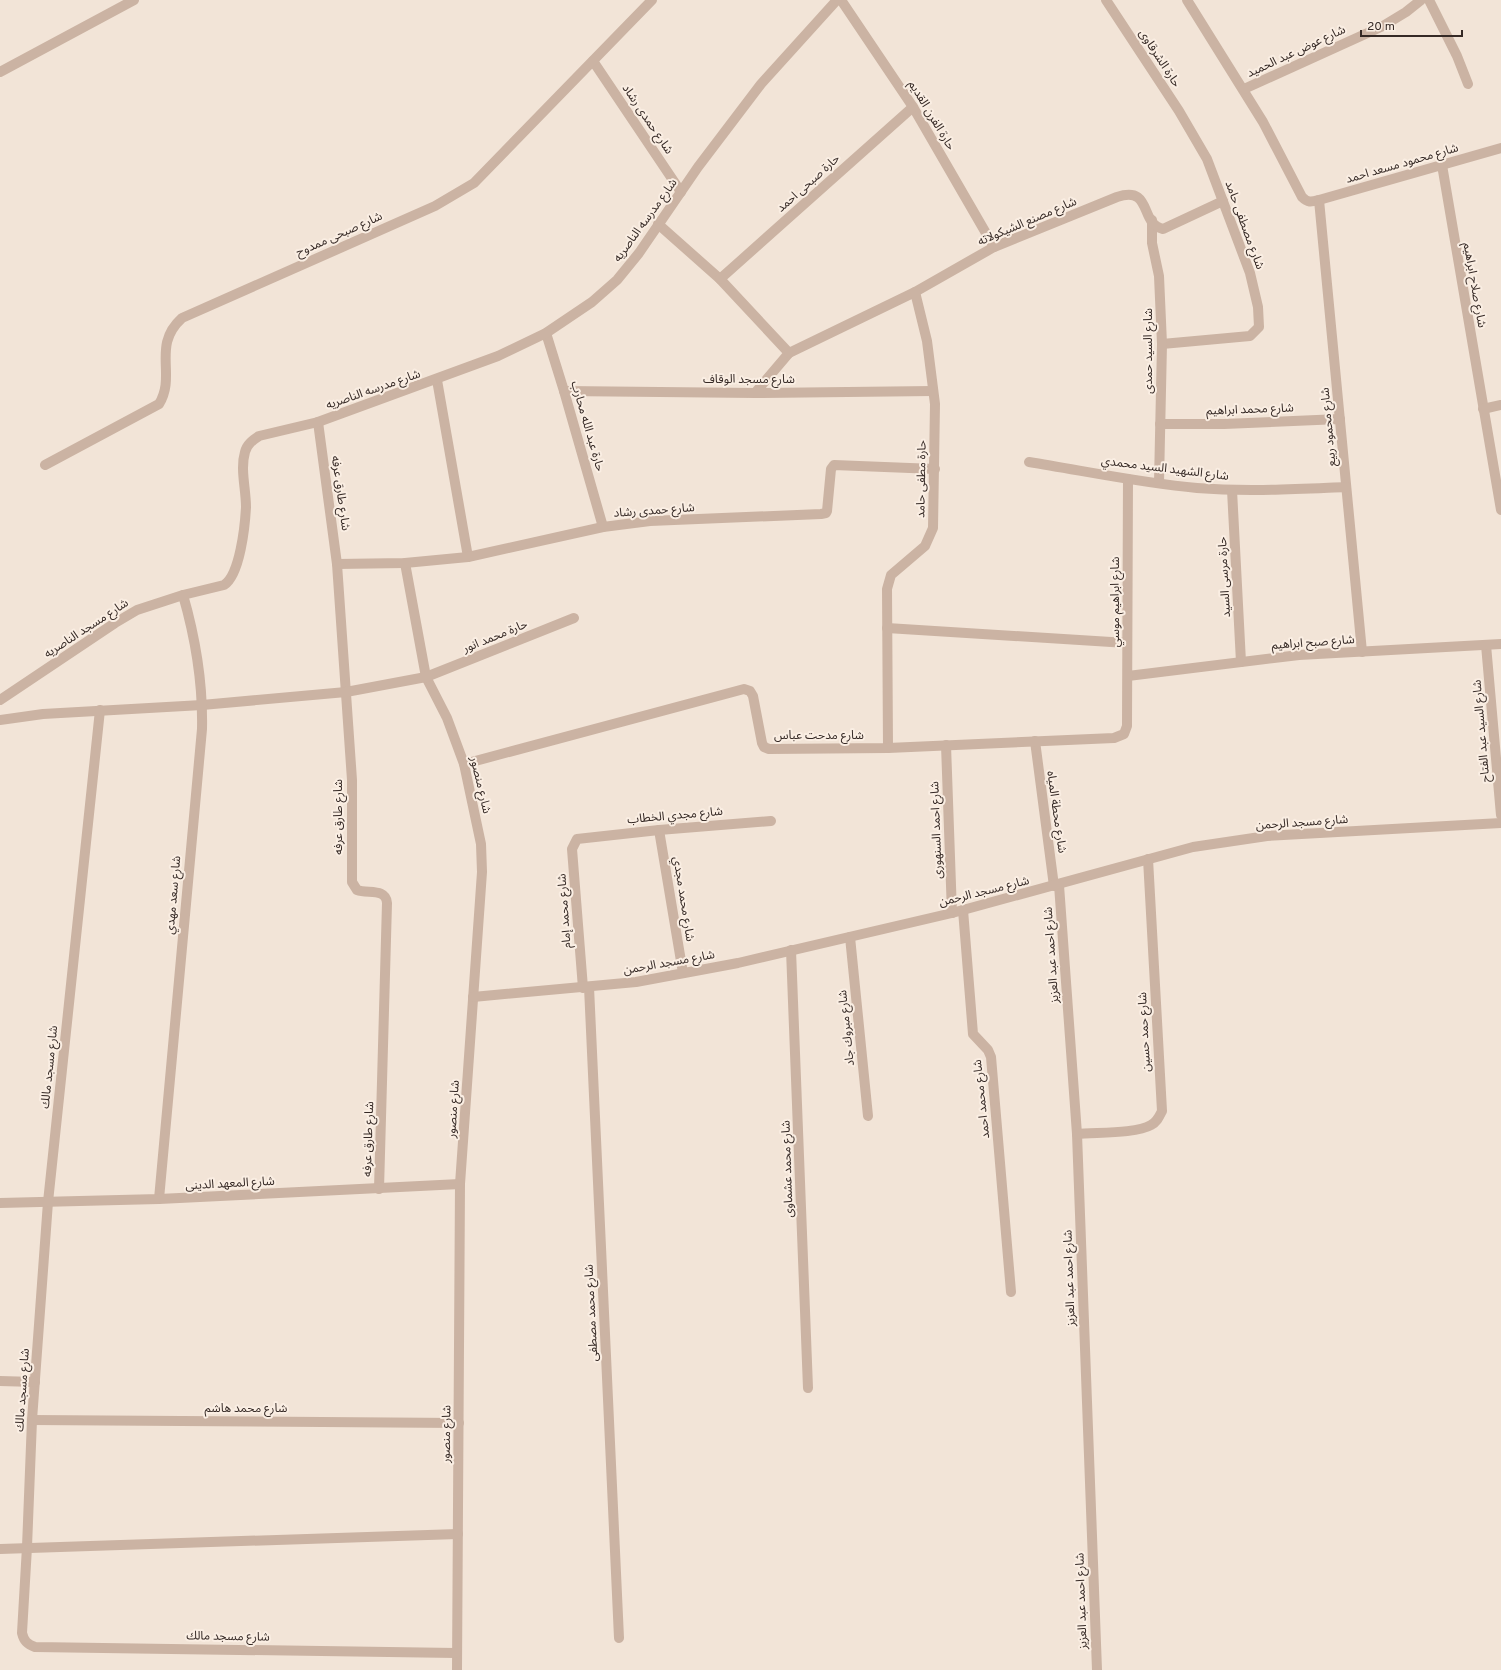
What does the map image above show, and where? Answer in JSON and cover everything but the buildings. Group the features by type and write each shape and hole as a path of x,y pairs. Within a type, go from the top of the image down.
{"street":[{"path":"0,72 134,0"},
{"name":"شارع صبحى ممدوح","path":"45,465 159,404 165,392 166,342 172,327 182,318 458,194 474,183 652,0"},
{"name":"شارع مدرسه الناصريه","path":"259,436 318,422 437,380 498,356 546,333 592,302 617,280 639,253 681,192 761,84 836,0"},
{"name":"حارة الفرن القديم","path":"841,0 914,107 994,248"},
{"name":"حارة الشرقاوى","path":"1106,0 1191,132"},
{"path":"1187,0 1244,89 1302,197 1314,201"},
{"name":"شارع عوض عبد الحميد","path":"1244,89 1383,26 1406,12 1421,0"},
{"path":"1429,0 1457,56 1468,84"},
{"name":"شارع حمدى رشاد","path":"593,61 681,192"},
{"name":"حارة صبحى احمد","path":"720,279 914,107"},
{"name":"شارع مصطفى حامد","path":"1162,344 1250,336 1259,326 1258,307 1250,273 1207,159 1191,132"},
{"name":"شارع محمود مسعد احمد","path":"1314,201 1501,148"},
{"name":"شارع صلاح ابراهيم","path":"1442,165 1501,510"},
{"name":"شارع مصنع الشيكولاته","path":"789,353 915,292 994,248 1126,194 1137,195 1152,220"},
{"path":"1152,220 1159,228 1163,229 1223,201"},
{"name":"شارع محمود ربيع","path":"1314,201 1340,418 1362,652"},
{"name":"شارع السيد حمدى","path":"1152,220 1152,243 1159,276 1162,344 1159,482"},
{"path":"658,224 720,279 789,353 755,393"},
{"name":"حارة مطفى حامد","path":"888,748 887,589 892,575 926,546 933,528 935,469 933,391 927,341 915,292"},
{"name":"حارة عبد الله محارب","path":"546,333 603,527"},
{"path":"437,380 468,557"},
{"name":"شارع مسجد الوقاف","path":"564,391 755,393 933,391"},
{"path":"1483,408 1501,405"},
{"name":"شارع محمد ابراهيم","path":"1160,424 1231,424 1340,418"},
{"name":"شارع طارق عرفه","path":"318,422 337,564 352,780 352,882 357,890 381,893 384,895 387,903 379,1189"},
{"name":"شارع مسجد الناصريه","path":"0,700 126,616 149,606 183,595 224,586 232,578 243,532 246,507 244,462 245,450 248,445 259,436"},
{"name":"شارع الشهيد السيد محمدي","path":"1029,462 1128,479 1232,490 1346,487"},
{"name":"شارع حمدى رشاد","path":"337,564 405,563 468,557 603,527 650,521 821,514 826,513 827,511 831,469 834,465 935,469"},
{"name":"شارع ابراهيم موسي","path":"1127,726 1128,479"},
{"name":"حارة مرسى السيد","path":"1232,490 1241,662"},
{"name":"شارع منصور","path":"405,563 426,677 446,718 464,764 481,844 482,872 460,1184 457,1670"},
{"name":"شارع سعد مهدي","path":"159,1199 202,705 197,650 183,595"},
{"name":"حارة محمد انور","path":"0,720 43,714 202,705 346,692 426,677 574,618"},
{"path":"887,628 1127,643"},
{"name":"شارع صبح ابراهيم","path":"1128,676 1299,655 1501,644"},
{"name":"شارع السيد عبد الفتاح","path":"1486,645 1501,815"},
{"name":"شارع مدحت عباس","path":"464,764 744,689 750,691 753,696 764,747 769,748 888,748 1114,738 1124,734 1127,726"},
{"name":"شارع مسجد مالك","path":"100,710 48,1202 32,1420 22,1633 24,1640 35,1647 456,1652"},
{"name":"شارع محطة المياه","path":"1034,741 1057,885"},
{"name":"شارع احمد السنهورى","path":"946,745 952,913"},
{"name":"شارع مجدي الخطاب","path":"581,837 770,821"},
{"name":"شارع مسجد الرحمن","path":"473,997 636,982 738,962 952,913 1193,847 1267,836 1501,823"},
{"name":"شارع محمد مجدي","path":"659,830 683,973"},
{"name":"شارع محمد إمام","path":"581,837 574,843 572,849 586,987"},
{"name":"شارع حمد حسين","path":"1077,1134 1142,1129 1152,1125 1159,1118 1162,1111 1148,859"},
{"name":"شارع احمد عبد العزيز","path":"1057,885 1077,1134 1097,1670"},
{"name":"شارع محمد احمد","path":"963,910 972,1034 988,1050 991,1057 1011,1292"},
{"name":"شارع مبروك جاد","path":"850,937 868,1116"},
{"name":"شارع محمد عشماوى","path":"791,950 808,1388"},
{"name":"شارع محمد مصطفى","path":"586,987 619,1638"},
{"name":"شارع المعهد الدينى","path":"0,1203 159,1199 460,1184"},
{"path":"0,1381 35,1382"},
{"name":"شارع محمد هاشم","path":"32,1420 459,1423"},
{"path":"0,1548 458,1534"}]}
